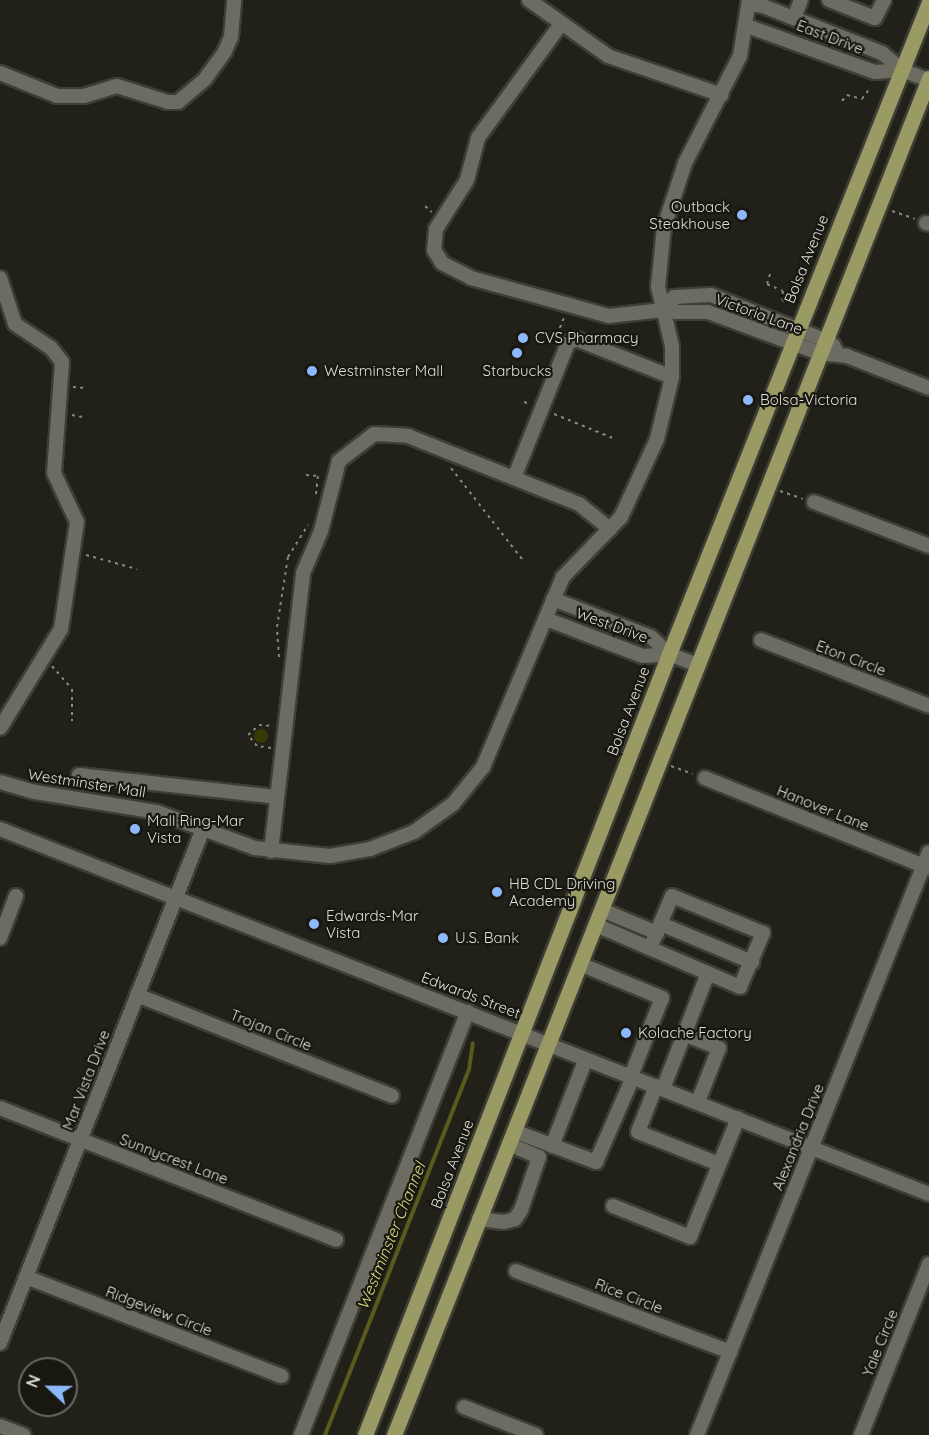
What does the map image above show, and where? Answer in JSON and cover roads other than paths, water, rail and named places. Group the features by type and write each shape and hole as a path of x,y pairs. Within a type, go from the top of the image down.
{"main road":[{"name":"Bolsa Avenue","path":"366,1435 669,654 929,2"},
{"path":"394,1435 928,79"}],"street":[{"path":"0,73 57,96 84,96 117,86 168,102 178,102 205,79 225,51 231,37 234,0"},
{"path":"529,0 608,56 722,95"},
{"path":"794,18 801,0"},
{"path":"829,0 875,18 884,0"},
{"name":"East Drive","path":"749,2 882,53 902,70 928,79"},
{"name":"Westminster Mall","path":"0,782 35,792 142,808 271,851 330,856 370,849 414,831 453,804 483,767 563,577 610,529 632,497 657,439 672,377 672,346 659,259 671,200 685,163 722,95 740,56 747,26 749,2"},
{"name":"Victoria Lane","path":"561,24 478,138 468,180 436,229 434,250 442,263 462,274 597,314 622,317 666,309 676,312 708,312 795,336 821,346 829,356 837,353 929,388"},
{"name":"East Drive","path":"747,26 875,72 902,70"},
{"path":"0,278 15,324 51,348 62,362 54,472 76,522 61,629 0,728"},
{"path":"514,478 568,343 576,339 672,377"},
{"path":"271,851 303,573 321,531 339,461 374,434 393,432 579,504 610,529"},
{"path":"814,502 929,546"},
{"name":"West Drive","path":"553,599 651,637 669,654 697,665"},
{"name":"West Drive","path":"546,619 643,656 669,654"},
{"name":"Eton Circle","path":"761,640 929,706"},
{"path":"79,775 278,796"},
{"name":"Hanover Lane","path":"705,778 926,867"},
{"name":"Edwards Street","path":"0,829 929,1194"},
{"name":"Mar Vista Drive","path":"0,1343 203,829"},
{"name":"Alexandria Drive","path":"697,1435 811,1147 926,867 929,852"},
{"path":"0,938 16,896"},
{"path":"596,926 740,987 763,933 672,896 650,948"},
{"path":"602,910 752,962"},
{"path":"512,1138 552,1146 598,1161 632,1077 662,998 580,964"},
{"path":"708,973 684,1034 638,1132 719,1164"},
{"name":"Trojan Circle","path":"137,995 392,1096"},
{"path":"301,1435 468,1012"},
{"path":"684,1034 718,1048 698,1102"},
{"path":"552,1146 586,1059"},
{"name":"Sunnycrest Lane","path":"0,1108 336,1240"},
{"path":"614,1206 690,1237 738,1118"},
{"path":"479,1219 504,1222 515,1219 521,1210 539,1157 512,1138"},
{"name":"Yale Circle","path":"861,1435 929,1264"},
{"name":"Rice Circle","path":"516,1271 730,1352"},
{"name":"Ridgeview Circle","path":"26,1277 281,1376"},
{"path":"464,1407 536,1435"},
{"path":"0,1426 23,1435"}],"waterway":[{"name":"Westminster Channel","path":"325,1435 469,1070 473,1043"}],"place":[{"name":"Outback Steakhouse","path":"742,215"},
{"name":"CVS Pharmacy","path":"523,338"},
{"name":"Starbucks","path":"517,353"},
{"name":"Westminster Mall","path":"312,371"},
{"name":"Bolsa-Victoria","path":"748,400"},
{"name":"Mall Ring-Mar Vista","path":"135,829"},
{"name":"HB CDL Driving Academy","path":"497,892"},
{"name":"Edwards-Mar Vista","path":"314,924"},
{"name":"U.S. Bank","path":"443,938"},
{"name":"Kolache Factory","path":"626,1033"}]}
